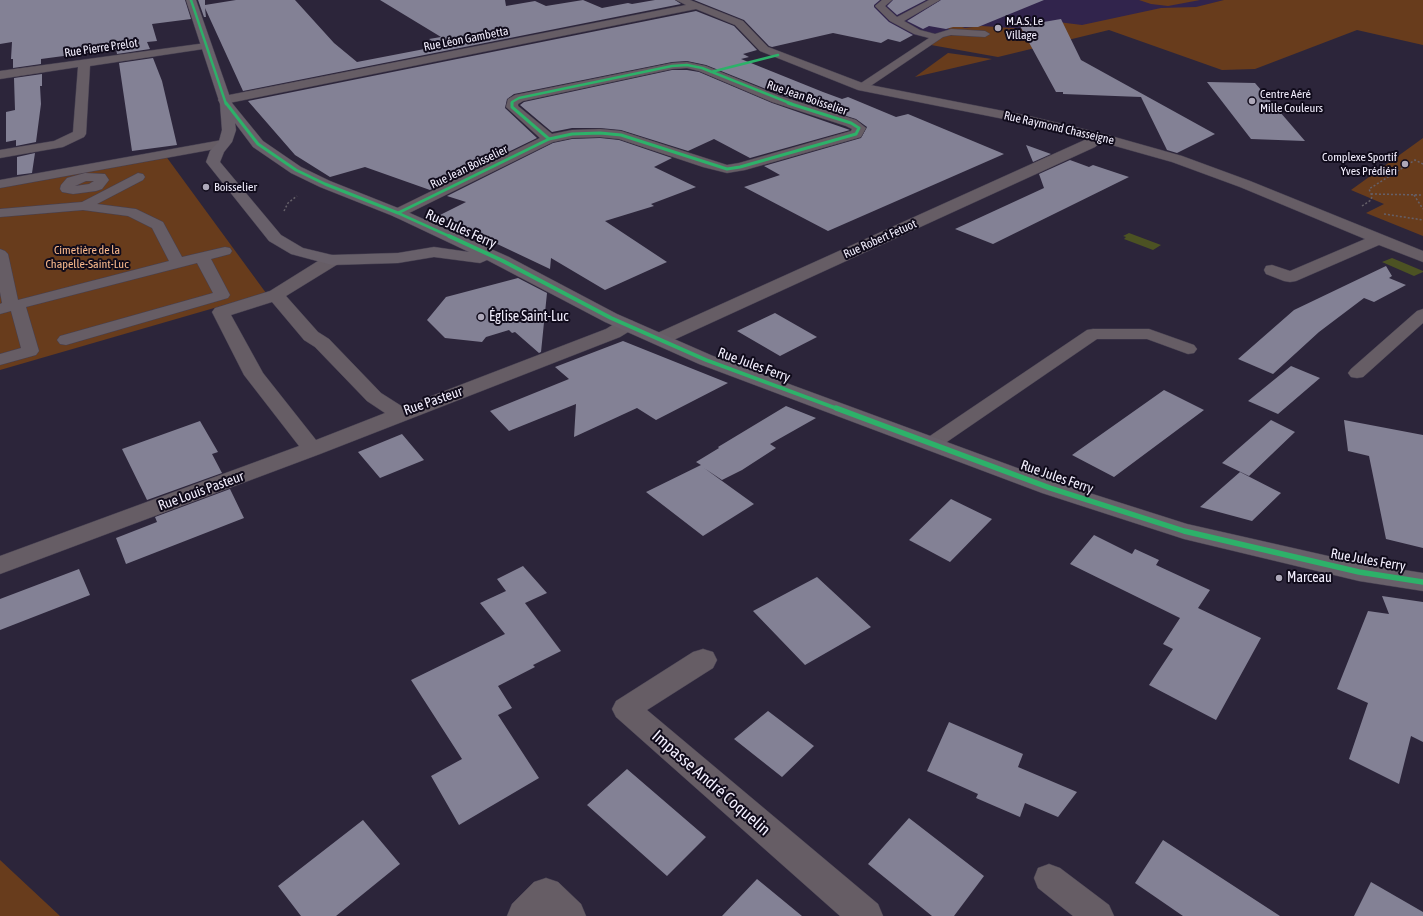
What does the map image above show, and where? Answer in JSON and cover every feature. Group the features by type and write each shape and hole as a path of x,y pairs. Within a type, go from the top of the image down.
{"street":[{"name":"Rue Jules Ferry","path":"191,0 225,102 229,130 213,162 275,238 297,251 332,260 398,258 434,252 503,261"},
{"path":"681,0 697,6"},
{"name":"Rue Raymond Chasseigne","path":"697,6 739,23 764,49 862,87 1029,120 1099,137 1177,159 1245,184 1423,257"},
{"name":"Rue Léon Gambetta","path":"225,102 697,6"},
{"name":"Rue Pierre Prelot","path":"0,75 206,46"},
{"path":"0,154 58,144 79,134 84,63"},
{"name":"Rue Jean Boisselier","path":"398,213 549,139 572,134 600,133 621,135 727,169 740,167 856,134 859,128 851,123 776,99 702,68 687,65 656,69 519,98 512,102 512,107 549,139"},
{"name":"Rue Jules Ferry","path":"225,102 258,144 296,170 325,184 398,213 503,261 626,325 706,360 1050,488 1184,531 1359,572 1423,582"},
{"name":"Rue Robert Fetuot","path":"660,339 1090,144 1099,137"},
{"path":"220,148 240,143 258,144"},
{"name":"Rue Jules Ferry","path":"434,252 440,242 441,233"},
{"path":"1272,270 1290,277 1377,239"},
{"path":"312,449 254,374 221,312 276,295 332,260"},
{"name":"Rue Pasteur","path":"276,295 311,336 322,343 374,397 400,414 613,333 626,325"},
{"name":"Rue Louis Pasteur","path":"0,565 312,449 400,414"},
{"name":"Impasse André Coquelin","path":"703,660 626,709 866,916"},
{"path":"524,916 546,894 569,916"}],"lane":[{"path":"888,0 879,6 897,21 918,32 936,37"},
{"path":"897,21 936,0"},
{"path":"862,87 940,34 951,32 985,34"},
{"path":"0,184 220,148"},
{"path":"83,206 138,178"},
{"path":"97,186 116,188"},
{"path":"0,213 83,206 131,212 158,225 178,264"},
{"path":"9,307 225,251"},
{"path":"66,340 222,295 202,258"},
{"path":"0,360 30,351 9,307 1,261"},
{"path":"1357,373 1423,314"},
{"path":"931,444 1093,334 1150,334 1188,350"},
{"path":"1049,878 1098,916"}],"path":[{"path":"1362,206 1371,200 1369,190 1415,160 1423,164"},
{"path":"283,214 288,203 300,193"},
{"path":"1371,194 1423,195"},
{"path":"1414,195 1423,209"},
{"path":"1384,214 1423,220"}],"shaded area":[{"name":"M.A.S. Le Village","path":"821,0 1224,0 1109,30 934,39 870,26"},
{"path":"1129,233 1161,245 1153,250 1124,239 1126,237 1123,236"},
{"path":"1392,258 1423,272 1414,276 1382,262"}],"green space":[{"path":"1139,0 1200,0 1168,6 1151,4"},
{"path":"1224,0 1423,0 1423,45 1357,30 1255,69 1222,70 1109,30 998,57 931,45 941,37 958,34 948,29 955,25 965,28 982,26 1026,29 1058,22 1082,25 1161,8 1196,7"},
{"path":"948,53 992,59 915,77"},
{"name":"Complexe Sportif Yves Prédiéri","path":"1423,138 1423,236 1366,213 1384,204 1351,190"},
{"name":"Cimetière de la Chapelle-Saint-Luc","path":"165,155 266,293 0,370 0,187"},
{"path":"0,860 60,916 0,916"}],"building":[{"path":"0,0 185,0 191,19 152,24 157,41 147,42 150,49 117,54 116,49 41,59 41,64 13,68 13,59 11,59 12,42 0,44"},
{"path":"198,0 205,0 205,5 236,0 295,0 334,43 357,62 440,46 429,39 441,37 380,0 505,0 506,6 535,1 546,6 583,0 602,8 655,0 675,0 681,4 243,91 205,8 206,17 204,17"},
{"path":"694,0 880,0 874,5 874,7 889,22 913,35 900,42 888,39 881,43 833,33 772,47 769,46 744,20"},
{"path":"893,0 926,0 897,15 887,6"},
{"path":"941,0 1044,0 978,27 953,27 946,29 929,26 923,29 907,21"},
{"path":"696,11 734,26 757,50 743,54 749,57 741,59 823,92 842,99 848,97 896,117 908,114 1004,154 828,231 744,187 780,175 764,166 861,138 867,127 856,119 781,95 706,65 687,61 672,62 514,94 507,99 505,108 537,138 430,190 365,167 330,177 295,155 248,101"},
{"path":"1061,19 1081,60 1215,134 1177,153 1167,150 1141,97 1063,94 1063,92 1056,92 1020,26"},
{"path":"153,58 162,81 177,145 132,151 119,63"},
{"path":"672,70 699,72 772,103 850,130 750,158 714,139 688,151 621,130 572,128 552,132 520,105 524,102"},
{"path":"42,74 42,86 40,86 41,104 36,142 16,146 16,140 6,142 6,112 15,110 14,78"},
{"path":"1207,82 1255,83 1305,141 1251,139"},
{"path":"600,138 619,140 672,158 654,167 696,187 651,204 654,206 605,221 667,262 605,290 551,258 550,269 438,216 466,202 447,196 553,143 572,139"},
{"path":"1026,145 1051,154 1033,162"},
{"path":"35,153 32,173 17,175 17,157"},
{"path":"1070,160 1089,167 1093,165 1129,177 993,244 955,229 1044,188 1039,174"},
{"path":"1386,266 1392,276 1389,278 1406,285 1374,302 1364,298 1319,332 1273,374 1238,359 1294,310"},
{"name":"Église Saint-Luc","path":"518,278 547,293 541,352 539,353 515,332 512,333 509,330 486,337 482,342 445,338 427,320 446,297"},
{"path":"775,313 817,337 780,356 737,331"},
{"path":"623,341 728,383 656,420 637,408 574,437 576,404 509,431 490,411 569,379 555,367"},
{"path":"1291,366 1320,378 1278,414 1248,401"},
{"path":"1164,390 1204,410 1114,477 1072,455"},
{"path":"786,406 816,418 770,444 776,448 742,470 722,480 704,468 754,504 703,536 646,492 701,465 696,462"},
{"path":"1271,420 1295,432 1249,476 1222,463"},
{"path":"1344,420 1423,435 1423,548 1386,539 1369,456 1348,451"},
{"path":"200,421 218,452 212,454 222,473 147,500 122,449"},
{"path":"402,434 424,460 380,478 358,452"},
{"path":"1240,472 1281,493 1252,521 1200,507"},
{"path":"230,489 244,518 126,564 116,538 157,522 155,517"},
{"path":"951,499 992,519 950,562 909,540"},
{"path":"1094,535 1132,554 1135,549 1159,560 1156,565 1210,590 1198,608 1261,638 1216,720 1149,685 1173,649 1163,644 1180,618 1070,564"},
{"path":"523,566 547,593 525,603 561,651 533,665 535,667 498,686 512,708 498,715 539,778 459,825 431,776 462,759 411,680 505,634 480,603 506,591 497,579"},
{"path":"79,569 90,595 0,630 0,599"},
{"path":"817,577 871,627 805,665 753,611"},
{"path":"1382,596 1423,602 1423,742 1411,736 1399,784 1349,759 1368,703 1337,689 1368,611 1389,614"},
{"path":"768,711 814,746 782,777 734,739"},
{"path":"949,722 1023,754 1018,767 1077,792 1058,817 1025,803 1020,817 976,798 978,794 927,771"},
{"path":"627,769 706,837 667,876 587,805"},
{"path":"909,818 984,876 954,916 932,916 868,864"},
{"path":"363,820 400,864 336,916 301,916 278,886"},
{"path":"1163,840 1280,916 1183,916 1135,883"},
{"path":"757,879 802,916 722,916"},
{"path":"1371,882 1423,912 1423,916 1354,916"}],"cycle path":[{"path":"191,0 226,104 258,144 296,170 325,184 398,213 503,261 611,318 706,360 1050,488 1184,531 1359,572 1423,582"},
{"path":"711,72 778,55"},
{"path":"398,213 549,139 572,134 600,133 621,135 727,169 740,167 856,134 859,128 851,123 776,99 702,68 687,65 672,66 519,98 512,102 512,107 549,139"}],"place":[{"name":"M.A.S. Le Village","path":"998,28"},
{"name":"Centre Aéré Mille Couleurs","path":"1252,101"},
{"name":"Complexe Sportif Yves Prédiéri","path":"1405,164"},
{"name":"Boisselier","path":"206,187"},
{"name":"Église Saint-Luc","path":"481,317"},
{"name":"Marceau","path":"1279,578"}]}
